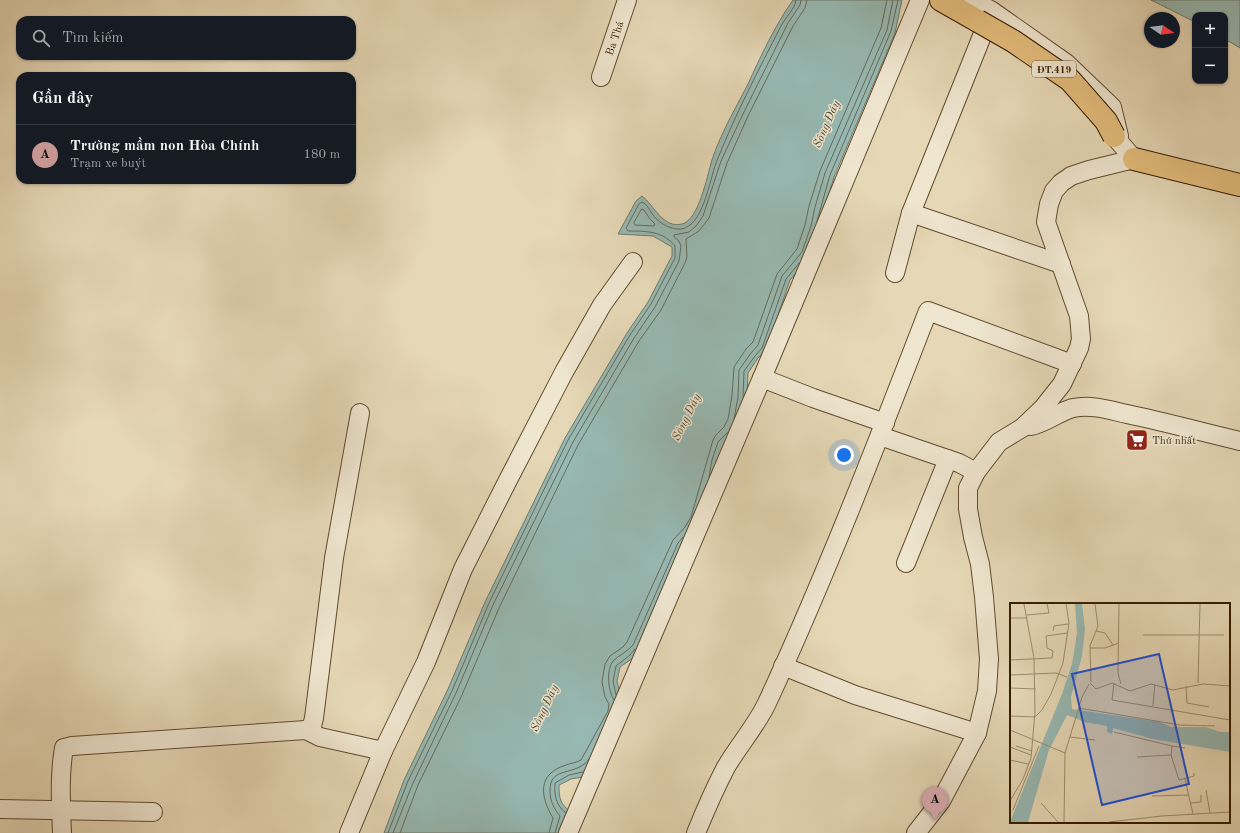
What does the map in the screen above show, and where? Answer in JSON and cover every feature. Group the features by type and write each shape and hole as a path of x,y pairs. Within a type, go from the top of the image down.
{"main road":[{"name":"ĐT.419","path":"941,0 1014,41 1070,80 1106,121 1123,146"},
{"path":"1123,146 1240,185"}],"street":[{"name":"Ba Thá","path":"602,77 627,0"},
{"path":"568,833 762,378 920,0"},
{"path":"916,833 941,801 977,733 987,691 989,659 980,564 968,509 968,488 976,472 999,442 1022,428 1043,408 1062,384 1079,348 1081,339 1079,316 1046,222 1049,204 1054,191 1061,183 1071,176 1089,170 1123,146 1112,107 1066,63 992,11 973,0"},
{"path":"895,273 911,213 992,11"},
{"path":"911,213 1061,264"},
{"path":"349,833 383,751 426,662 463,569 506,482 564,372 602,305 633,262"},
{"path":"696,833 727,766 759,719 784,666 882,429 928,311 1072,364"},
{"path":"762,378 813,398 861,414 882,429 976,472"},
{"path":"1022,428 1036,425 1061,412 1073,408 1090,407 1154,419 1240,441"},
{"path":"62,833 62,758 64,748 72,746 299,731 312,726 334,558 360,413"},
{"path":"906,563 948,459"},
{"path":"784,666 855,695 977,733"},
{"path":"299,731 383,751"},
{"path":"0,808 153,812"}],"water":[{"name":"Sông Đáy","path":"793,0 902,0 895,33 834,177 810,257 790,280 766,350 758,358 748,373 747,399 633,658 620,667 617,681 620,693 583,777 571,779 559,785 561,801 572,813 563,833 384,833 404,780 448,689 485,602 565,438 627,333 648,302 672,256 672,247 653,236 618,234 636,201 642,196 664,220 669,223 675,225 682,224 688,221 693,215 702,196 712,160 723,132 768,42"},
{"path":"1151,0 1240,0 1240,48 1228,41 1228,12 1192,12 1192,20 1180,14 1180,12 1175,12"}],"place":[{"name":"Thứ nhất","path":"1137,440"},
{"name":"Trường mầm non Hòa Chính","path":"935,820"}]}
